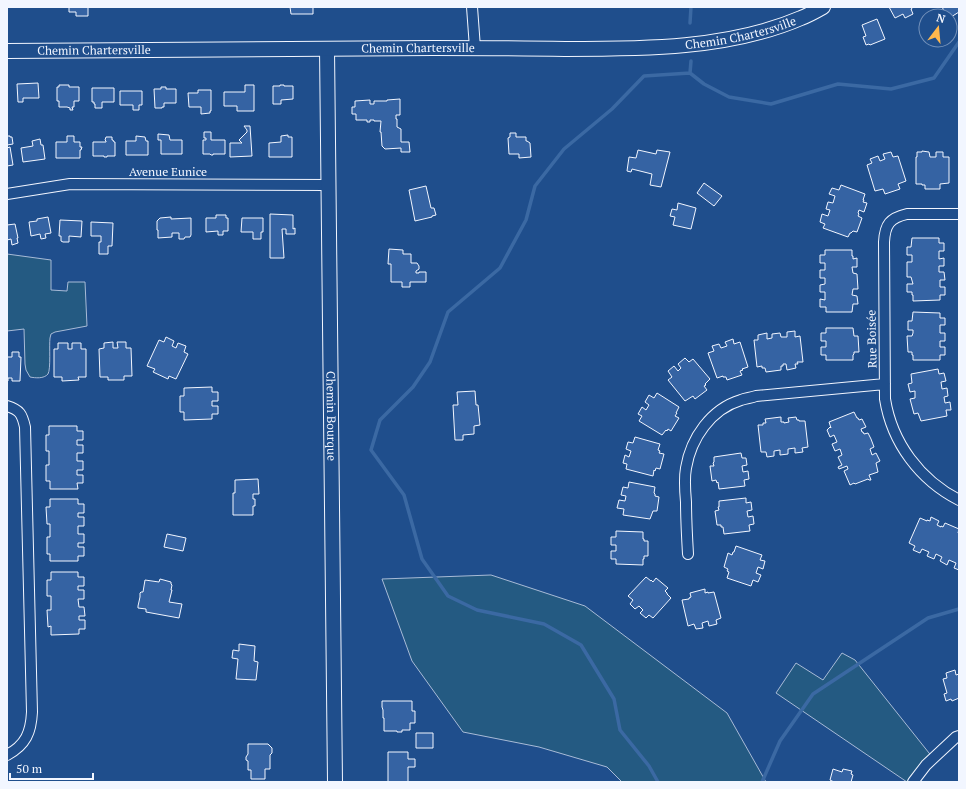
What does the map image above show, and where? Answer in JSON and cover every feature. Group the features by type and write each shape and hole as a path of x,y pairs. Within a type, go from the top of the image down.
{"street":[{"path":"472,7 475,48"},
{"name":"Chemin Chartersville","path":"7,51 634,48 704,43 741,37 768,30 803,18 823,7"},
{"name":"Chemin Bourque","path":"327,49 335,782"},
{"name":"Avenue Eunice","path":"7,194 70,184 329,185"},
{"name":"Rue Boisée","path":"959,214 907,214 894,218 889,222 884,234 885,384 886,399 892,427 907,455 915,466 927,478 948,494 959,500"},
{"path":"688,554 685,484 687,463 692,446 697,437 705,424 715,414 726,406 756,396 885,384"},
{"path":"7,406 19,411 26,427 32,712 31,724 27,737 19,747 7,755"},
{"path":"913,782 926,765 956,736 959,736"}],"shaded area":[{"path":"7,254 51,260 51,290 67,291 68,282 85,282 87,326 51,334 49,371 46,376 37,378 30,377 26,370 24,329 7,331"},
{"path":"491,575 585,606 727,713 766,782 622,782 607,767 539,747 463,732 412,661 382,579"},
{"path":"842,653 855,660 933,758 913,782 907,782 776,693 796,663 823,680"}],"building":[{"path":"69,7 88,7 88,16 76,16 76,12 69,12"},
{"path":"290,7 313,7 313,14 291,14"},
{"path":"889,7 911,7 913,14 905,18 903,14 895,18"},
{"path":"959,7 959,12 958,8 943,8"},
{"path":"877,19 885,39 870,45 866,45 863,37 866,36 862,25"},
{"path":"38,83 39,98 23,98 23,102 18,102 17,84"},
{"path":"59,85 79,87 79,101 74,101 74,107 72,107 73,110 70,110 70,108 67,107 59,107 59,101 57,101 57,87 59,87"},
{"path":"245,85 254,85 254,111 237,111 237,106 224,106 224,92 245,92"},
{"path":"273,86 293,86 293,99 281,100 281,104 273,104"},
{"path":"161,87 166,87 166,89 176,89 176,103 164,103 164,107 155,108 154,89 161,89"},
{"path":"92,88 114,88 114,102 102,102 102,108 95,108 94,102 92,102"},
{"path":"198,90 211,90 210,113 201,114 201,107 189,107 188,93 198,93"},
{"path":"120,91 142,91 142,105 139,105 139,110 133,110 133,105 120,105"},
{"path":"400,99 400,115 396,115 397,127 401,129 401,142 409,142 410,152 401,152 401,148 385,149 382,146 380,132 381,121 370,120 370,122 367,122 367,120 356,120 356,114 352,114 352,107 355,107 355,101 370,100 370,104 374,104 374,101"},
{"path":"244,126 250,126 252,156 230,157 230,143 242,143 239,140 247,132"},
{"path":"204,132 211,132 211,140 225,140 225,154 203,154 203,140 206,140 206,138 204,138"},
{"path":"510,133 516,133 516,137 526,137 526,141 530,143 531,157 519,158 519,154 509,154 508,138 510,137"},
{"path":"158,134 169,135 170,140 182,140 182,154 161,154 161,140 158,140"},
{"path":"288,135 288,137 292,137 292,157 269,157 269,143 281,142 281,136"},
{"path":"7,136 12,137 13,144 7,145"},
{"path":"67,136 74,136 74,142 80,142 80,147 82,147 80,150 80,158 56,158 56,142 67,142"},
{"path":"136,136 145,137 146,141 148,141 148,155 126,155 126,141 136,141"},
{"path":"106,137 112,137 112,140 115,142 115,156 93,156 93,142 106,142"},
{"path":"40,139 41,145 43,145 45,159 23,162 21,148 33,146 32,141"},
{"path":"10,147 13,165 7,166 7,148"},
{"path":"638,150 656,154 657,150 670,152 661,187 650,185 652,174 632,169 631,172 627,171 629,157 636,158"},
{"path":"891,152 893,157 898,156 906,181 898,184 900,189 885,194 883,189 875,191 867,165 872,163 870,159 878,156 880,161 885,159 883,154"},
{"path":"917,152 929,152 930,157 936,157 936,152 943,152 943,157 949,157 949,183 940,184 940,189 925,189 925,185 916,184 916,157"},
{"path":"704,183 722,196 714,206 697,193"},
{"path":"841,185 865,194 863,202 867,203 864,212 859,210 858,216 862,218 857,232 853,231 848,237 823,228 825,224 820,222 822,214 828,216 830,210 826,209 828,202 833,203 835,196 829,194 832,188 839,190"},
{"path":"426,186 431,208 434,208 436,215 415,221 409,190"},
{"path":"678,203 696,208 691,229 673,225 675,217 670,216 672,209 677,210"},
{"path":"270,214 293,215 293,229 295,228 295,234 286,234 286,229 282,229 284,258 270,258"},
{"path":"216,215 226,215 226,218 228,218 228,231 223,231 223,235 218,235 218,231 206,232 206,218 216,218"},
{"path":"48,217 51,233 45,234 46,238 41,239 40,234 31,236 29,222"},
{"path":"171,217 171,219 191,218 190,237 179,239 179,233 172,233 172,237 158,238 157,221 160,218"},
{"path":"242,218 263,218 263,232 261,232 261,239 253,239 253,232 241,232"},
{"path":"60,220 82,221 81,237 69,236 69,242 61,241 61,236 59,236"},
{"path":"91,222 113,223 112,246 108,246 108,254 99,254 99,242 101,242 101,236 91,236"},
{"path":"15,224 18,243 12,245 11,239 7,240 7,225"},
{"path":"912,238 939,238 939,243 944,243 944,251 939,251 939,259 944,258 944,266 939,266 939,272 944,272 945,280 940,280 940,287 945,287 945,295 940,295 940,300 913,301 912,292 907,292 907,284 913,284 911,277 907,277 907,262 912,262 912,255 907,255 907,247 911,247"},
{"path":"389,249 403,250 403,254 411,254 411,263 417,263 419,266 416,273 426,272 426,282 410,282 410,287 402,287 402,282 391,282 391,264 388,264"},
{"path":"825,250 852,250 853,259 857,258 857,267 852,267 853,273 857,274 858,289 853,289 852,295 857,296 858,304 853,304 852,312 826,312 826,307 820,307 820,299 825,300 825,292 820,292 820,285 825,284 825,278 820,278 820,270 825,270 825,263 820,263 820,255 825,255"},
{"path":"913,312 940,313 940,318 945,318 945,325 940,325 940,333 945,333 945,341 940,341 940,347 945,347 945,355 940,355 940,360 913,360 912,352 908,352 907,336 912,336 913,330 908,330 908,321 912,321"},
{"path":"826,328 853,328 854,336 858,336 859,352 854,352 853,360 826,360 826,355 821,355 821,347 826,347 826,341 821,341 821,333 826,333"},
{"path":"795,331 795,337 800,336 803,362 797,362 798,364 795,364 796,368 787,370 786,364 781,366 781,370 766,372 765,368 762,368 762,366 757,367 754,340 758,340 758,335 767,333 767,339 772,338 772,334 780,333 781,337 787,337 787,332"},
{"path":"166,337 174,341 172,346 176,348 178,343 186,346 184,352 188,354 176,379 169,376 168,379 153,372 155,369 147,366 159,340 164,342"},
{"path":"733,339 734,344 740,342 748,367 740,371 742,375 727,380 726,377 723,376 717,378 708,353 714,351 712,346 719,344 721,348 727,346 725,342"},
{"path":"113,342 113,348 118,348 117,342 126,342 126,348 131,348 132,376 124,376 124,380 108,380 108,377 100,377 99,349 104,348 104,343"},
{"path":"58,343 68,343 68,349 72,349 72,343 81,343 81,349 86,349 86,377 78,377 79,380 62,381 62,377 54,377 54,349 58,349"},
{"path":"12,352 19,352 19,357 21,357 20,381 12,381 12,378 8,378 7,381 7,357 12,357"},
{"path":"685,358 689,362 693,359 710,379 704,386 707,390 695,399 693,396 685,401 668,380 672,377 668,371 674,366 678,371 681,368 678,364"},
{"path":"938,369 939,374 944,373 946,381 941,382 942,389 947,388 948,396 944,397 945,403 950,402 951,410 946,410 947,416 921,421 918,413 914,414 910,399 915,398 915,391 910,392 908,384 912,383 911,374"},
{"path":"212,387 212,392 218,392 218,401 212,401 212,406 218,406 218,414 212,414 212,419 184,420 184,412 180,412 180,396 184,396 184,388"},
{"path":"475,391 480,425 474,426 474,434 463,435 463,440 455,440 453,405 458,405 457,392"},
{"path":"657,393 679,407 675,416 679,418 671,431 668,429 662,435 639,421 642,416 638,414 642,407 646,410 649,405 645,402 649,395 654,398"},
{"path":"854,412 859,420 862,419 866,427 861,429 864,434 868,433 871,439 874,447 870,449 872,455 876,453 880,461 876,463 878,472 869,475 871,480 868,479 850,485 844,471 848,469 847,466 839,469 838,467 842,465 838,457 842,455 840,449 835,451 832,444 837,442 834,435 830,437 827,430 830,427 831,428 829,422"},
{"path":"781,417 781,422 784,423 789,422 788,418 796,417 799,421 805,421 808,447 802,448 803,452 795,453 795,448 788,449 788,454 780,455 780,450 774,451 774,456 767,457 766,452 761,452 758,425 763,425 763,423 766,423 765,419"},
{"path":"49,426 77,426 77,431 83,431 83,440 77,440 77,445 83,445 83,453 77,453 77,461 83,461 83,470 77,470 77,475 83,475 83,483 77,483 78,489 50,489 50,481 46,481 46,465 49,465 49,451 46,451 46,435 49,435"},
{"path":"635,437 660,444 658,450 660,451 659,453 664,454 660,469 656,468 655,471 654,470 653,476 626,469 627,464 623,463 625,455 629,457 631,451 626,449 628,442 633,443"},
{"path":"741,453 742,458 746,458 747,465 742,466 743,472 748,471 749,479 744,480 745,486 719,489 718,482 717,483 716,480 712,481 710,466 714,466 714,457"},
{"path":"258,479 259,494 253,494 255,506 253,506 253,515 233,515 233,493 235,493 235,480"},
{"path":"629,482 655,487 655,496 659,497 657,511 653,511 650,519 623,515 624,509 617,508 619,500 625,501 626,496 621,495 623,487 628,488"},
{"path":"746,498 746,503 751,502 752,510 747,511 748,517 753,516 754,524 749,525 750,531 724,534 723,527 721,527 721,525 717,525 715,511 719,510 719,501"},
{"path":"50,499 78,499 78,504 84,504 84,513 78,513 78,517 84,517 84,526 78,526 78,534 84,534 84,543 78,543 78,547 84,547 84,556 78,556 78,561 50,561 50,554 47,554 47,537 50,537 50,524 47,524 46,507 50,507"},
{"path":"931,517 939,521 937,525 941,527 943,527 945,523 959,529 959,570 954,568 956,563 949,560 947,565 940,561 942,557 936,554 934,559 927,556 929,552 922,549 920,553 913,550 915,546 909,543 920,518 930,521"},
{"path":"616,531 643,532 644,541 648,541 648,556 644,556 643,565 616,564 616,559 611,559 611,551 616,551 616,545 611,545 611,537 616,537"},
{"path":"167,534 186,538 183,551 164,547"},
{"path":"736,546 762,555 760,560 765,561 763,569 758,567 756,573 761,575 758,582 753,580 751,586 727,578 729,572 727,571 728,569 724,567 728,553 732,555"},
{"path":"51,572 78,572 78,577 84,577 84,586 78,586 78,590 84,590 84,599 78,599 79,607 84,607 85,616 79,616 79,620 85,620 85,629 79,629 79,634 51,635 51,626 48,627 47,610 51,610 51,596 47,596 47,580 51,580"},
{"path":"646,577 653,582 656,578 668,588 665,591 671,598 653,618 649,615 646,618 640,613 643,610 639,606 635,609 630,604 633,600 628,596"},
{"path":"160,579 171,582 172,590 169,602 182,604 179,618 146,612 146,609 138,608 140,593 143,592 145,580 159,582"},
{"path":"705,589 705,593 714,592 721,618 716,620 717,624 709,626 708,621 702,623 703,628 696,629 694,624 688,626 682,600 689,599 691,597 690,593"},
{"path":"239,644 255,646 254,661 258,662 256,680 236,679 238,659 232,658 233,650 239,651"},
{"path":"955,670 956,675 959,674 959,698 952,701 951,699 946,701 944,694 947,693 943,679 947,678 946,673"},
{"path":"382,701 412,701 412,711 415,711 415,723 410,723 410,730 402,730 402,732 384,731"},
{"path":"416,733 433,733 433,748 416,748"},
{"path":"248,744 268,744 272,748 272,753 270,755 270,769 265,769 265,779 251,779 251,770 248,770 248,761 246,760 248,754"},
{"path":"388,752 408,752 408,759 415,759 415,767 408,767 408,782 388,782"},
{"path":"833,769 842,772 843,769 852,771 851,774 853,775 851,782 834,782 830,780"}],"waterway":[{"path":"690,23 691,7"},
{"path":"658,782 649,766 620,730 614,699 581,645 544,624 477,610 448,596 422,559 404,495 371,450 380,420 413,387 430,362 448,312 500,268 526,220 535,186 564,149 612,109 644,76 690,73 704,84 729,97 771,104 838,84 891,89 934,78 959,42"},
{"path":"690,73 691,61"},
{"path":"762,782 780,741 813,694 928,618 959,609"}]}
